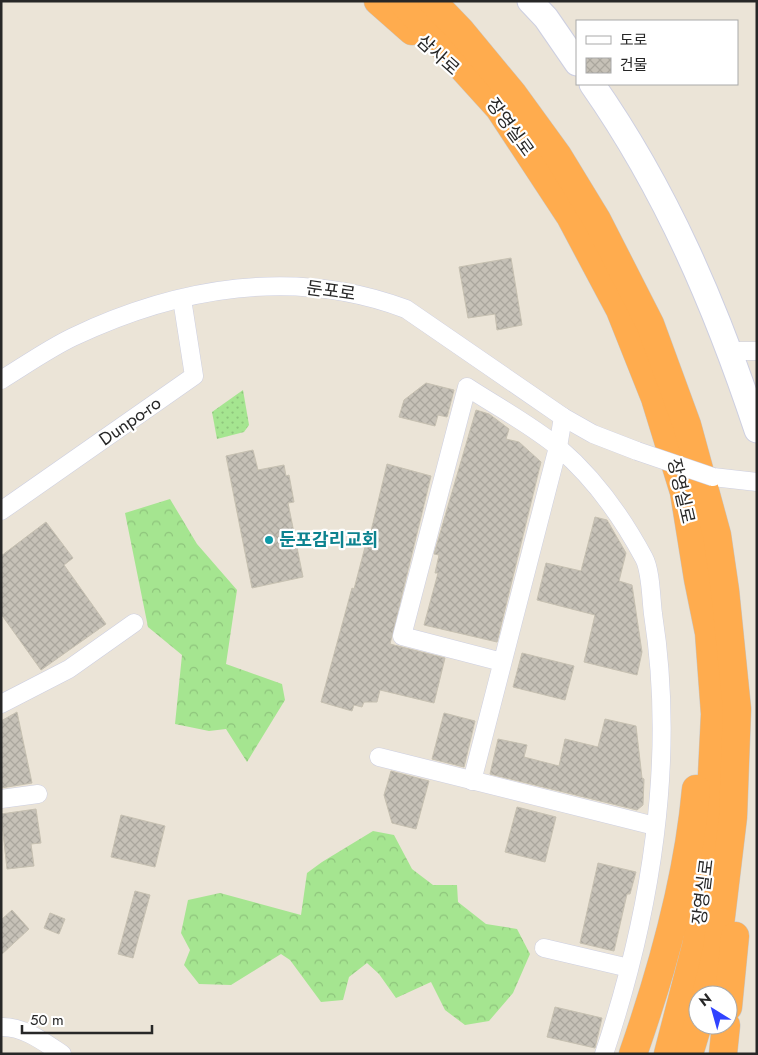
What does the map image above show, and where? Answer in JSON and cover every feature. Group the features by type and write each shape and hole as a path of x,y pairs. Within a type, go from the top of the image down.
{"highway":[{"name":"삼사로","path":"378,1 499,108"},
{"name":"장영실로","path":"402,1 499,108 570,216 620,310 655,398 684,492 709,633 715,714 707,876 696,946 668,1054"},
{"name":"장영실로","path":"432,1 460,30 513,94 558,156 597,220 650,324 688,425 717,535 725,590 737,709 733,816 717,950 708,985"},
{"path":"633,1054 664,958 682,884 695,800 709,633"},
{"path":"730,985 746,800 737,709"},
{"path":"723,1054 725,1035"}],"street":[{"path":"530,1 546,18 576,62"},
{"path":"593,85 625,132 652,177 694,263 730,351 757,430"},
{"name":"둔포로","path":"1,380 72,338 126,315 214,290 250,286 311,286 381,300 406,309 445,334 563,417 593,434 713,477 757,482"},
{"name":"Dunpo-ro","path":"1,510 194,376 182,299"},
{"path":"730,351 757,351"},
{"path":"502,662 402,636 467,387 558,447 600,489 645,560 659,653 661,755 650,880 620,1006 604,1054"},
{"path":"472,781 558,447 563,417"},
{"path":"1,704 69,669 134,623"},
{"path":"379,757 655,826"},
{"path":"1,799 38,794"},
{"path":"544,948 629,968"},
{"path":"1,1027 9,1027 38,1038 62,1054"}],"green space":[{"path":"243,390 249,425 244,432 217,439 212,412"},
{"path":"170,499 197,544 237,590 226,664 282,684 285,700 247,762 226,729 209,731 175,724 182,655 148,627 125,513"},
{"path":"373,831 394,835 412,869 433,885 457,885 458,902 486,924 517,929 530,954 513,993 489,1021 465,1025 445,1010 431,982 396,998 379,974 367,963 349,977 343,1000 321,1002 290,960 281,954 231,985 199,984 184,965 190,950 181,933 188,900 220,893 301,915 307,873"}],"building":[{"path":"511,258 522,325 497,330 495,314 468,318 459,267"},
{"path":"426,383 454,390 447,417 438,415 435,426 399,417 404,400"},
{"path":"476,410 489,414 509,429 506,439 519,442 541,462 497,642 424,625 438,573 435,573 439,555 434,554"},
{"name":"둔포감리교회","path":"253,450 258,470 284,465 286,476 289,475 294,502 288,503 303,577 252,588 226,456"},
{"path":"387,464 431,476 390,644 445,658 434,703 380,690 377,702 364,702 362,707 354,705 352,711 321,702 352,588 354,589 365,547 367,548"},
{"path":"595,517 607,520 626,553 619,581 632,585 642,652 637,675 584,662 595,615 537,600 546,563 581,571"},
{"path":"46,522 73,558 64,565 106,624 41,670 1,614 1,556"},
{"path":"522,653 574,666 565,700 513,687"},
{"path":"17,712 32,783 1,788 1,721"},
{"path":"444,713 475,721 464,767 432,759"},
{"path":"605,719 636,726 642,778 644,779 643,805 637,810 490,774 498,739 527,745 524,757 559,766 565,739 598,747"},
{"path":"391,771 429,781 416,829 392,823 384,795"},
{"path":"517,807 556,817 545,862 505,852"},
{"path":"36,809 41,843 31,844 34,866 7,869 1,814"},
{"path":"121,815 165,826 155,867 111,857"},
{"path":"598,863 636,872 630,894 627,894 614,951 580,943"},
{"path":"135,891 150,895 133,958 118,954"},
{"path":"12,910 29,929 1,955 1,920"},
{"path":"50,913 65,919 59,934 44,928"},
{"path":"555,1007 602,1018 595,1048 547,1037"}],"place":[{"name":"둔포감리교회","path":"269,540"}]}
